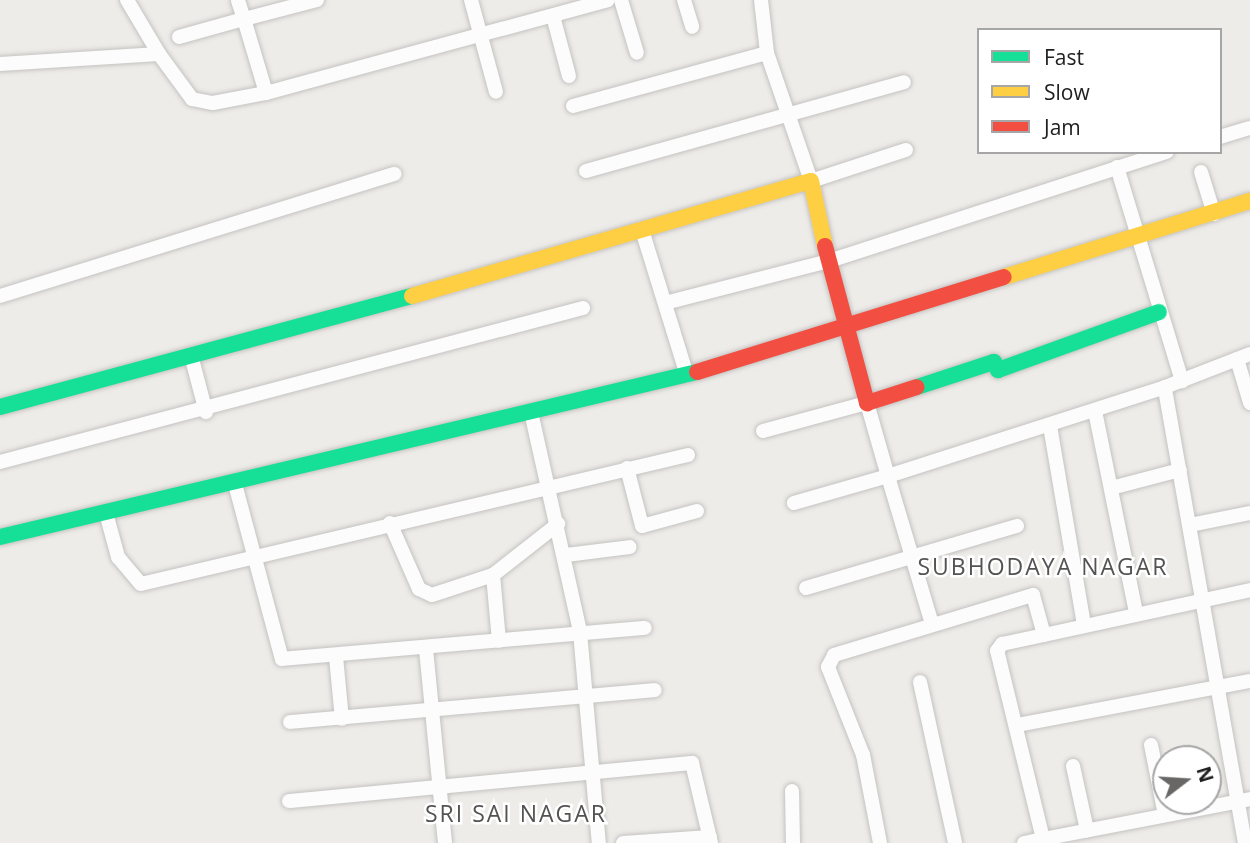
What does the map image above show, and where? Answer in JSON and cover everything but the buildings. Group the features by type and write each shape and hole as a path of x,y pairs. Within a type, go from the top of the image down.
{"street":[{"path":"127,0 159,54 192,99 214,103 266,93 608,0"},
{"path":"239,0 266,93"},
{"path":"179,37 317,0"},
{"path":"471,0 496,92"},
{"path":"621,0 637,53"},
{"path":"684,0 692,27"},
{"path":"761,0 767,53 791,114 811,181 842,327 867,402 932,624"},
{"path":"553,16 569,76"},
{"path":"573,106 767,53"},
{"path":"0,64 159,54"},
{"path":"586,171 904,82"},
{"path":"1222,135 1250,128"},
{"path":"0,407 192,359 811,181 905,150"},
{"path":"665,303 829,261 1160,154"},
{"path":"1117,167 1182,381"},
{"path":"1201,172 1214,214"},
{"path":"0,296 395,174"},
{"path":"0,537 236,484 687,375 1138,240 1250,201"},
{"path":"642,230 687,375"},
{"path":"0,462 206,412 583,308"},
{"path":"763,431 994,362 998,370 1008,367 1159,312"},
{"path":"794,503 1050,426 1244,357 1250,403"},
{"path":"192,359 206,412"},
{"path":"1165,387 1219,686 1244,800 1245,843"},
{"path":"1095,411 1115,487 1136,612"},
{"path":"531,412 566,555 580,632 599,843"},
{"path":"1050,426 1084,624"},
{"path":"106,513 118,557 141,584 390,523 688,455"},
{"path":"627,468 642,526 697,511"},
{"path":"1115,487 1180,470"},
{"path":"236,484 282,659 336,657 645,628"},
{"path":"1190,525 1250,513"},
{"path":"390,523 419,589 432,595 493,575 558,524"},
{"path":"806,588 912,554 1017,526"},
{"path":"566,555 630,547"},
{"path":"493,575 499,641"},
{"path":"1043,839 998,647 1136,612 1250,590"},
{"path":"880,843 863,755 828,667 834,655 1033,595 1044,635"},
{"path":"426,649 445,843"},
{"path":"336,657 342,719"},
{"path":"1017,725 1250,681"},
{"path":"920,682 955,843"},
{"path":"290,722 434,713 654,690"},
{"path":"1151,745 1152,750"},
{"path":"289,801 692,763 710,840 623,843"},
{"path":"1073,766 1087,830"},
{"path":"792,791 793,843"},
{"path":"1222,804 1244,800"},
{"path":"1024,843 1165,815"}],"traffic: fast":[{"path":"0,407 412,296"},
{"path":"917,387 994,362 998,370 1159,312"},
{"path":"0,537 697,372"}],"traffic: slow":[{"path":"412,296 811,181 825,246"},
{"path":"1004,277 1250,201"}],"traffic: jam":[{"path":"825,246 867,403 917,387"},
{"path":"697,372 1004,277"}],"district":[{"name":"SUBHODAYA NAGAR","path":"1043,566"},
{"name":"SRI SAI NAGAR","path":"516,813"}]}
